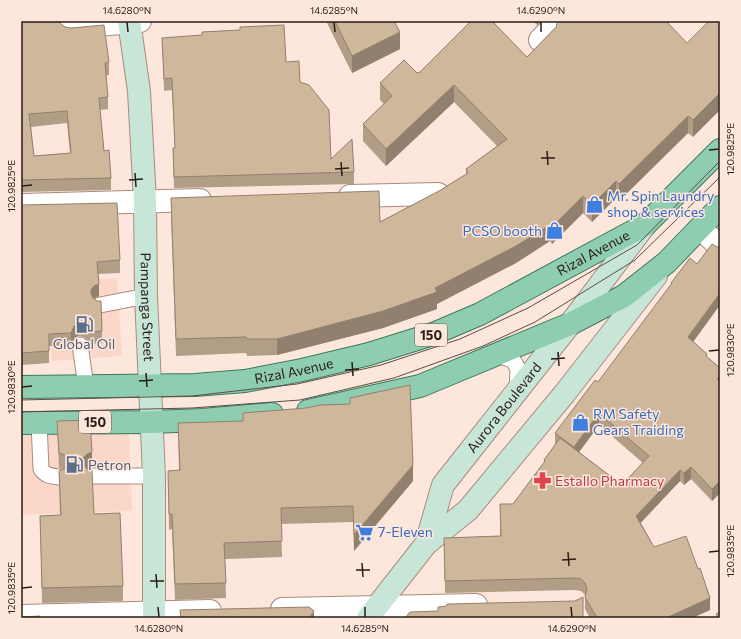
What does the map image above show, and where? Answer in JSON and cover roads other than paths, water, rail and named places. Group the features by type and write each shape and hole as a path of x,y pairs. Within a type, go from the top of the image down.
{"main road":[{"name":"Pampanga Street","path":"132,21 139,91 145,201 146,296 154,476 154,615"},
{"name":"Rizal Avenue","path":"21,387 195,384 245,381 302,370 369,354 433,334 480,314 646,224 720,150"},
{"name":"150","path":"30,422 151,422 202,420 305,411 420,386 570,324 624,296 667,262 720,207"},
{"name":"Aurora Boulevard","path":"426,544 443,485 570,324 646,224"},
{"name":"Aurora Boulevard","path":"372,613 426,544 468,510 565,393 667,262"}],"street":[{"path":"70,28 132,21"},
{"path":"540,40 558,21"},
{"path":"334,196 438,194"},
{"path":"21,205 223,199"},
{"path":"700,228 720,247"},
{"path":"265,610 372,613 496,604"},
{"path":"21,616 154,615 233,610"}],"lane":[{"path":"100,305 146,296"},
{"path":"80,345 86,386"},
{"path":"496,355 513,360 518,369 517,392"},
{"path":"30,422 41,469 44,474 59,476"},
{"path":"92,476 154,476"}],"tram line":[{"path":"21,400 192,396 297,384 381,365 460,339 528,308 637,245 720,161"},
{"path":"21,412 192,408 300,400 394,378 483,346 535,322 635,260 720,177"}],"place":[{"name":"Mr. Spin Laundry shop & services","path":"594,204"},
{"name":"PCSO booth","path":"555,231"},
{"name":"Global Oil","path":"84,324"},
{"name":"RM Safety Gears Traiding","path":"580,422"},
{"name":"Petron","path":"75,465"},
{"name":"Estallo Pharmacy","path":"542,481"},
{"name":"7-Eleven","path":"365,532"}]}
